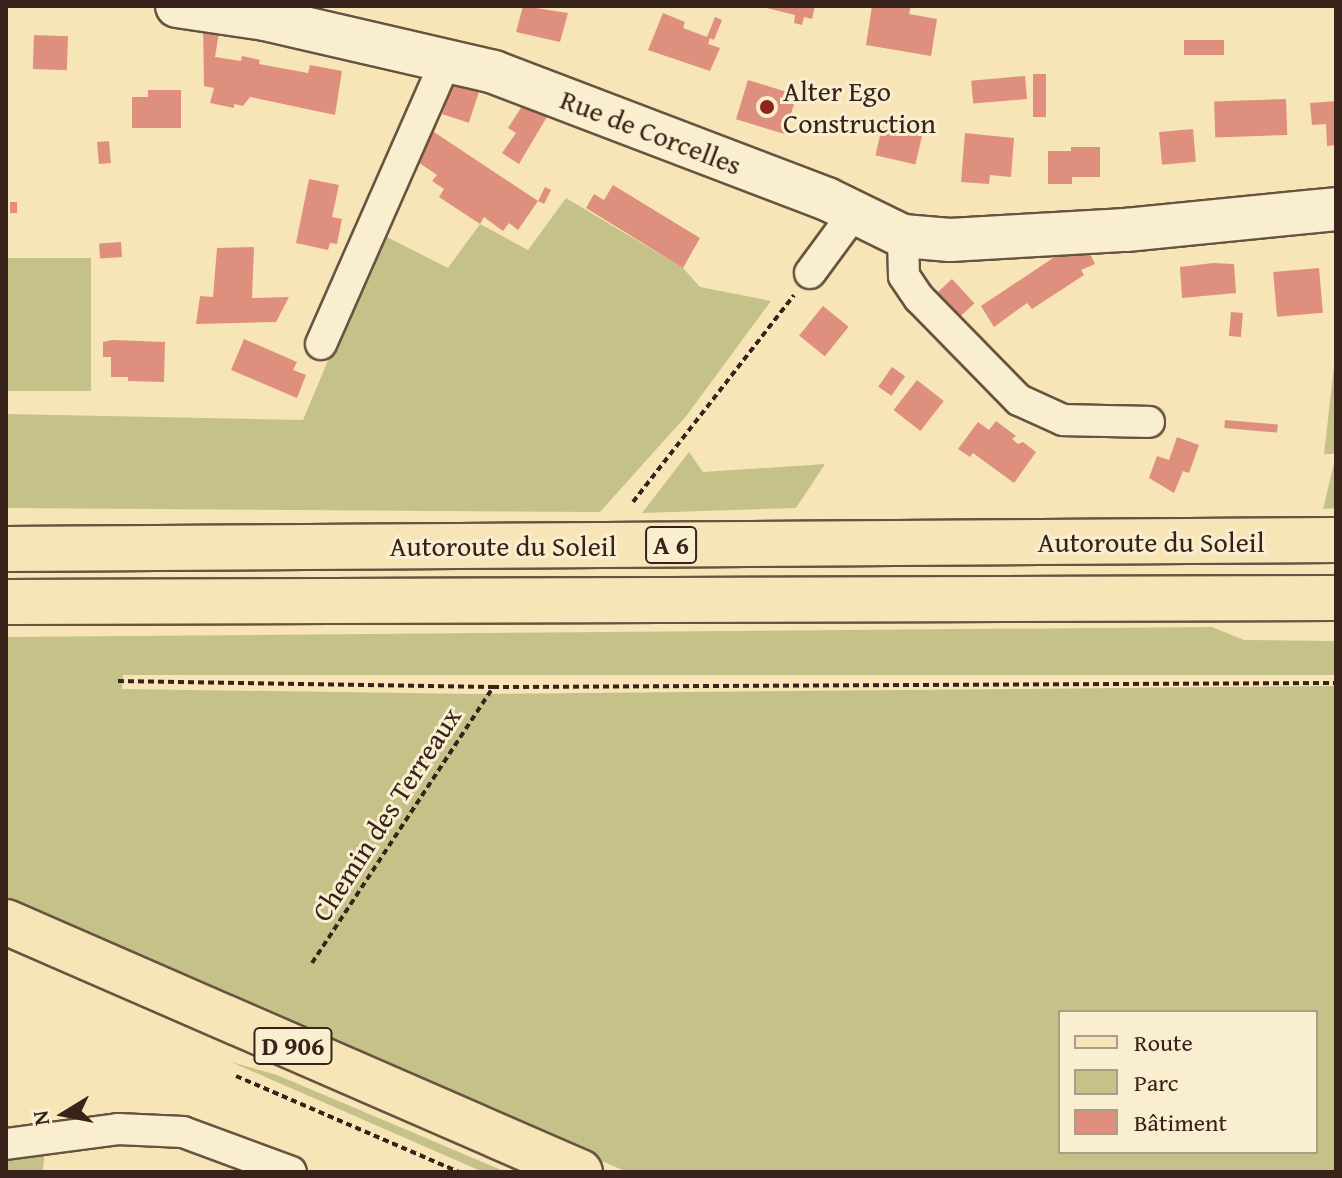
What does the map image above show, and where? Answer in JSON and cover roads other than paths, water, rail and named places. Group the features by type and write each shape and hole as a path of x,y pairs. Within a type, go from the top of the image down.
{"main road":[{"name":"Autoroute du Soleil","path":"6,549 1336,540"},
{"name":"Autoroute du Soleil","path":"6,602 1336,598"},
{"name":"D 906","path":"6,922 580,1172"}],"street":[{"name":"Rue de Corcelles","path":"177,6 266,12 494,72 854,213 903,236 950,240 1126,230 1336,209"},
{"path":"321,344 446,61"},
{"path":"810,273 854,213"},
{"path":"903,236 904,276 919,298 1019,400 1063,420 1149,422"},
{"path":"6,1144 118,1129 183,1132 291,1172"}],"place":[{"name":"Alter Ego Construction","path":"767,107"}]}
